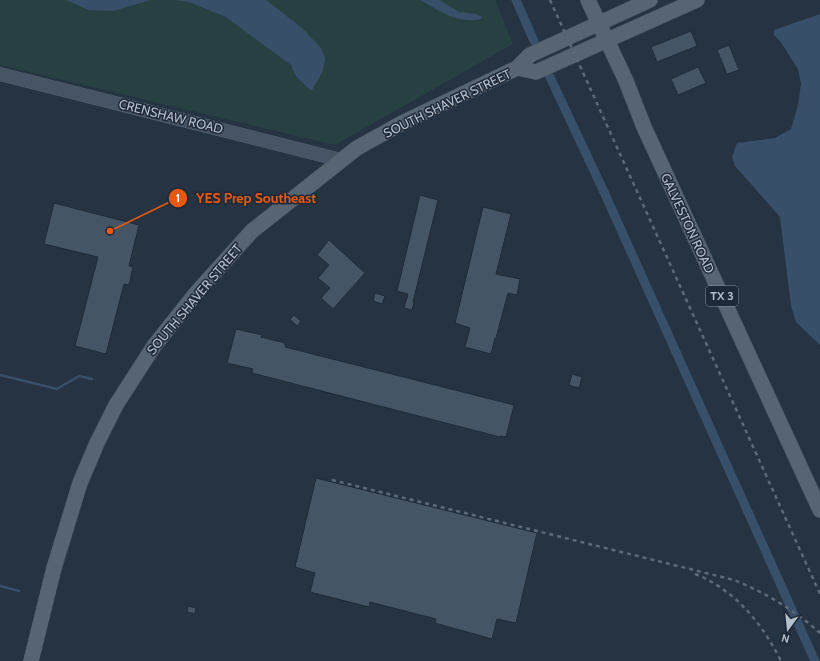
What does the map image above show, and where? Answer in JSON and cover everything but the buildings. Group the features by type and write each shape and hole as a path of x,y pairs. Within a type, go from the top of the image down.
{"main road":[{"name":"GALVESTON ROAD","path":"588,0 626,81 644,127 820,510"},
{"name":"SOUTH SHAVER STREET","path":"31,661 54,568 80,483 97,443 116,405 154,346 197,292 252,231 357,148 402,123 517,68 530,55 650,0"},
{"name":"SOUTH SHAVER STREET","path":"517,68 536,72 697,0"},
{"name":"CRENSHAW ROAD","path":"0,74 341,160"}],"green space":[{"path":"0,0 495,0 513,44 335,145 0,65"}],"water":[{"path":"66,0 151,0 113,11 89,10"},
{"path":"175,0 266,0 302,28 321,48 325,58 323,71 312,90 310,90 296,76 291,65 226,17 189,2"},
{"path":"420,0 440,0 459,12 476,14 482,17 481,19 464,20 449,16"},
{"path":"820,14 820,345 796,322 791,306 780,217 735,166 732,157 737,143 775,138 791,129 798,105 801,84 798,69 780,41 774,35 774,30"}],"waterway":[{"path":"516,0 534,41"},
{"path":"550,77 604,192 815,661"},
{"path":"0,375 57,389 79,376 92,379"},
{"path":"0,586 19,591"}],"railway":[{"path":"550,0 820,594"},
{"path":"332,480 734,580 757,590 779,603 801,617 820,633"},
{"path":"695,574 723,589 746,609 765,634 781,661"}],"place":[{"name":"YES Prep Southeast","path":"110,231"}]}
